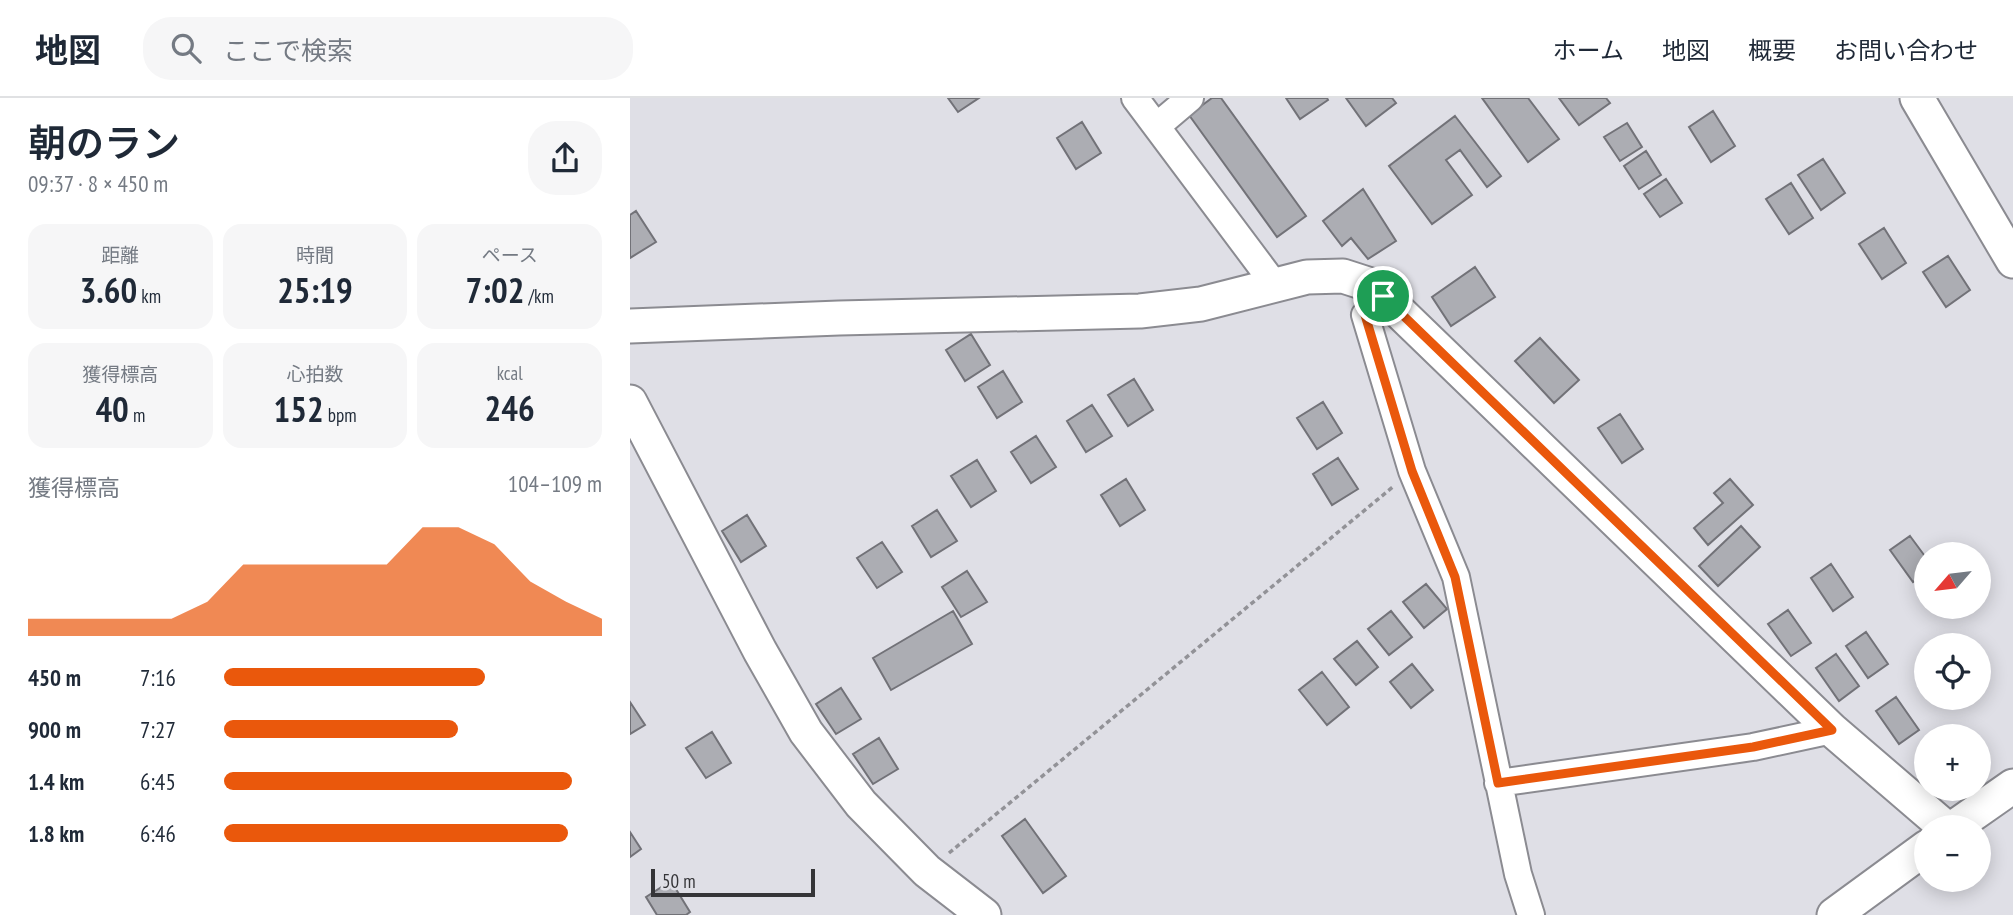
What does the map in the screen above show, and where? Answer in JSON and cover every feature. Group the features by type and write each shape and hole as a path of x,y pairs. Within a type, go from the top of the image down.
{"street":[{"path":"1135,98 1275,285"},
{"path":"1157,126 1190,98"},
{"path":"1917,98 2013,261"},
{"path":"630,326 1140,311 1202,304 1307,277 1343,276 1377,287 1383,296 1832,730 1931,815"},
{"path":"1383,296 1365,315 1412,471 1455,577 1518,874 1531,915"},
{"path":"630,402 806,732 861,804 927,871 984,915"},
{"path":"1498,783 1753,747 1832,730"},
{"path":"1972,815 2013,786"},
{"path":"1833,915 1914,856"}],"path":[{"path":"927,871 1412,471"}],"building":[{"path":"948,98 979,98 958,112"},
{"path":"1212,98 1221,98 1306,216 1277,237 1189,115"},
{"path":"1286,98 1327,98 1328,100 1300,119"},
{"path":"1346,98 1392,98 1396,103 1366,126"},
{"path":"1482,98 1528,98 1559,139 1528,162"},
{"path":"1559,98 1606,98 1610,103 1579,125"},
{"path":"1713,111 1735,146 1711,162 1689,127"},
{"path":"1455,116 1501,176 1487,187 1460,150 1446,160 1472,195 1432,224 1389,166"},
{"path":"1082,122 1101,153 1076,169 1057,138"},
{"path":"1627,123 1642,147 1620,161 1604,137"},
{"path":"1646,151 1661,175 1639,189 1624,166"},
{"path":"1823,159 1845,193 1821,210 1798,175"},
{"path":"1666,179 1682,203 1660,217 1644,194"},
{"path":"1791,183 1813,218 1789,234 1766,199"},
{"path":"1363,189 1396,241 1368,259 1351,238 1342,246 1323,221"},
{"path":"636,211 656,242 630,258 630,215"},
{"path":"1884,228 1906,263 1882,279 1859,244"},
{"path":"1948,256 1970,290 1946,307 1923,272"},
{"path":"1475,267 1495,297 1451,326 1432,297"},
{"path":"971,334 990,365 965,381 946,350"},
{"path":"1540,338 1579,380 1554,403 1515,361"},
{"path":"1003,371 1022,402 997,418 978,387"},
{"path":"1134,379 1153,410 1128,426 1108,395"},
{"path":"1323,402 1342,433 1317,449 1297,418"},
{"path":"1092,405 1112,436 1086,452 1067,421"},
{"path":"1620,414 1643,449 1622,463 1598,428"},
{"path":"1036,436 1056,467 1031,483 1011,452"},
{"path":"1338,458 1358,489 1332,505 1313,474"},
{"path":"977,460 996,491 971,507 951,476"},
{"path":"1126,479 1145,510 1120,526 1101,495"},
{"path":"1730,479 1753,505 1708,545 1694,528 1723,503 1714,493"},
{"path":"937,510 957,541 931,557 912,526"},
{"path":"747,515 766,546 741,562 722,531"},
{"path":"1741,526 1760,547 1718,586 1699,566"},
{"path":"1910,536 1914,542 1914,581 1913,582 1890,550"},
{"path":"882,542 902,572 877,588 857,558"},
{"path":"1831,564 1853,597 1833,611 1811,578"},
{"path":"967,571 987,602 961,617 942,587"},
{"path":"1426,584 1447,609 1424,628 1403,602"},
{"path":"1788,610 1811,643 1791,656 1768,624"},
{"path":"953,611 972,644 891,690 873,658"},
{"path":"1391,611 1412,637 1389,655 1368,629"},
{"path":"1866,632 1888,664 1868,678 1846,646"},
{"path":"1357,641 1378,667 1356,685 1334,659"},
{"path":"1836,654 1859,686 1839,701 1816,668"},
{"path":"1412,664 1433,690 1411,708 1390,682"},
{"path":"1322,672 1349,707 1327,725 1299,690"},
{"path":"841,688 861,719 836,734 816,704"},
{"path":"1896,697 1915,724 1914,734 1899,744 1876,711"},
{"path":"630,702 645,725 630,734"},
{"path":"712,732 731,763 706,778 686,748"},
{"path":"879,738 898,769 873,784 853,754"},
{"path":"1025,819 1066,876 1043,893 1002,836"},
{"path":"630,832 641,849 630,857"},
{"path":"671,881 690,912 686,915 657,915 646,897"}],"route":[{"path":"1383,296 1757,657 1832,730 1753,747 1498,783 1455,577 1412,471 1365,315 1383,296"}]}
